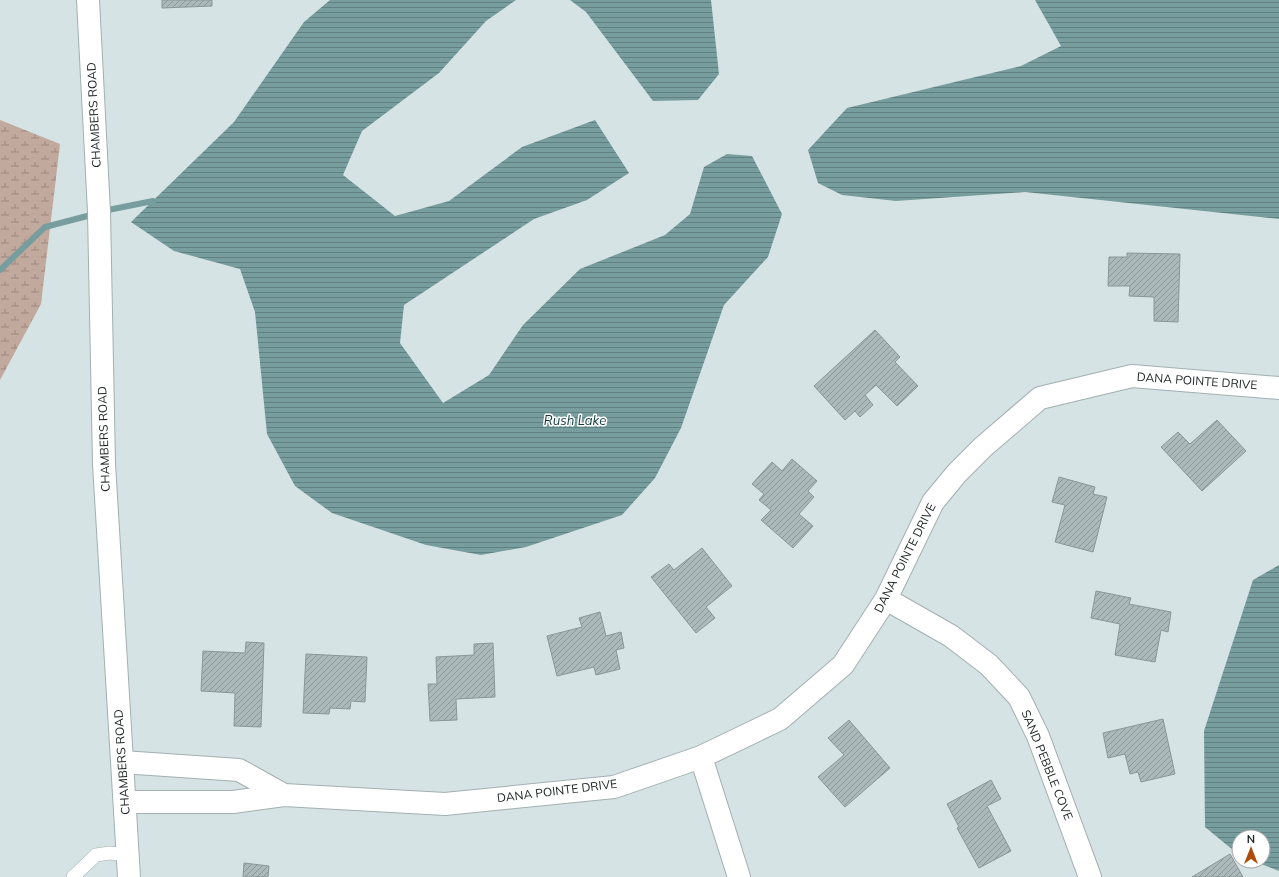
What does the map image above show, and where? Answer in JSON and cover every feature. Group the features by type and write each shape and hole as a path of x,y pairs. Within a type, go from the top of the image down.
{"street":[{"name":"CHAMBERS ROAD","path":"88,0 99,212 104,464 129,877"},
{"name":"DANA POINTE DRIVE","path":"125,802 233,802 284,795 445,804 614,787 701,757 780,719 843,665 886,599 933,502 957,473 1040,398 1132,376 1279,388"},
{"name":"SAND PEBBLE COVE","path":"886,599 950,636 989,666 1019,697 1038,736 1090,877"},
{"path":"701,757 739,877"},
{"name":"DANA POINTE DRIVE","path":"122,762 239,770 284,795"}],"lane":[{"path":"73,877 96,855 110,853 128,855"}],"green space":[{"path":"0,120 60,144 41,304 0,380"}],"water":[{"name":"Rush Lake","path":"330,0 516,0 486,21 439,73 362,131 343,175 395,216 449,201 522,147 595,120 629,173 587,200 534,219 404,305 400,343 443,403 489,375 523,325 580,269 665,235 690,214 704,167 727,154 752,156 782,214 768,257 724,305 681,428 655,478 622,515 526,547 481,555 426,545 332,513 295,486 267,434 255,312 240,269 174,251 131,222 234,122 304,22"},
{"path":"570,0 711,0 719,74 698,100 653,101 586,12"},
{"path":"1035,0 1279,0 1279,219 1025,192 896,201 842,195 818,183 808,150 847,108 1021,66 1061,46"},
{"path":"1279,565 1279,871 1271,868 1271,829 1231,829 1231,848 1205,827 1204,731 1253,580"}],"building":[{"path":"162,0 212,0 212,6 162,8"},
{"path":"1127,253 1180,254 1178,322 1154,321 1154,297 1129,296 1130,286 1108,286 1109,257 1127,257"},
{"path":"875,330 900,357 895,362 918,386 897,406 876,385 865,395 873,405 860,417 855,411 845,420 814,386"},
{"path":"1217,420 1246,451 1202,491 1161,447 1178,432 1190,444"},
{"path":"792,459 817,481 808,491 814,497 799,514 813,526 793,548 761,520 771,510 759,500 764,494 752,484 772,462 782,471"},
{"path":"1059,477 1095,487 1093,494 1107,497 1093,552 1055,542 1065,505 1052,502"},
{"path":"702,548 732,586 706,607 715,618 696,633 651,577 669,564 674,570"},
{"path":"1096,591 1131,598 1129,604 1171,612 1168,632 1161,630 1155,662 1115,655 1120,624 1091,618"},
{"path":"600,612 606,636 621,632 624,648 616,650 620,669 596,675 594,667 557,676 547,636 582,627 579,618"},
{"path":"246,642 264,643 261,727 234,726 235,693 201,691 203,651 245,653"},
{"path":"493,643 495,697 456,699 457,720 430,721 428,684 437,684 436,657 474,655 474,644"},
{"path":"306,654 367,657 365,702 351,701 350,709 330,708 329,714 303,713"},
{"path":"1163,719 1175,774 1141,782 1138,772 1130,774 1125,754 1108,758 1103,733"},
{"path":"849,720 890,768 845,807 818,777 844,755 828,738"},
{"path":"991,780 1001,799 987,806 1011,851 979,868 957,828 959,827 947,804"},
{"path":"1230,854 1231,869 1238,869 1243,877 1192,877"},
{"path":"244,863 269,866 268,877 243,877"}],"waterway":[{"path":"103,211 153,201"},
{"path":"0,270 45,227 95,214"}]}
